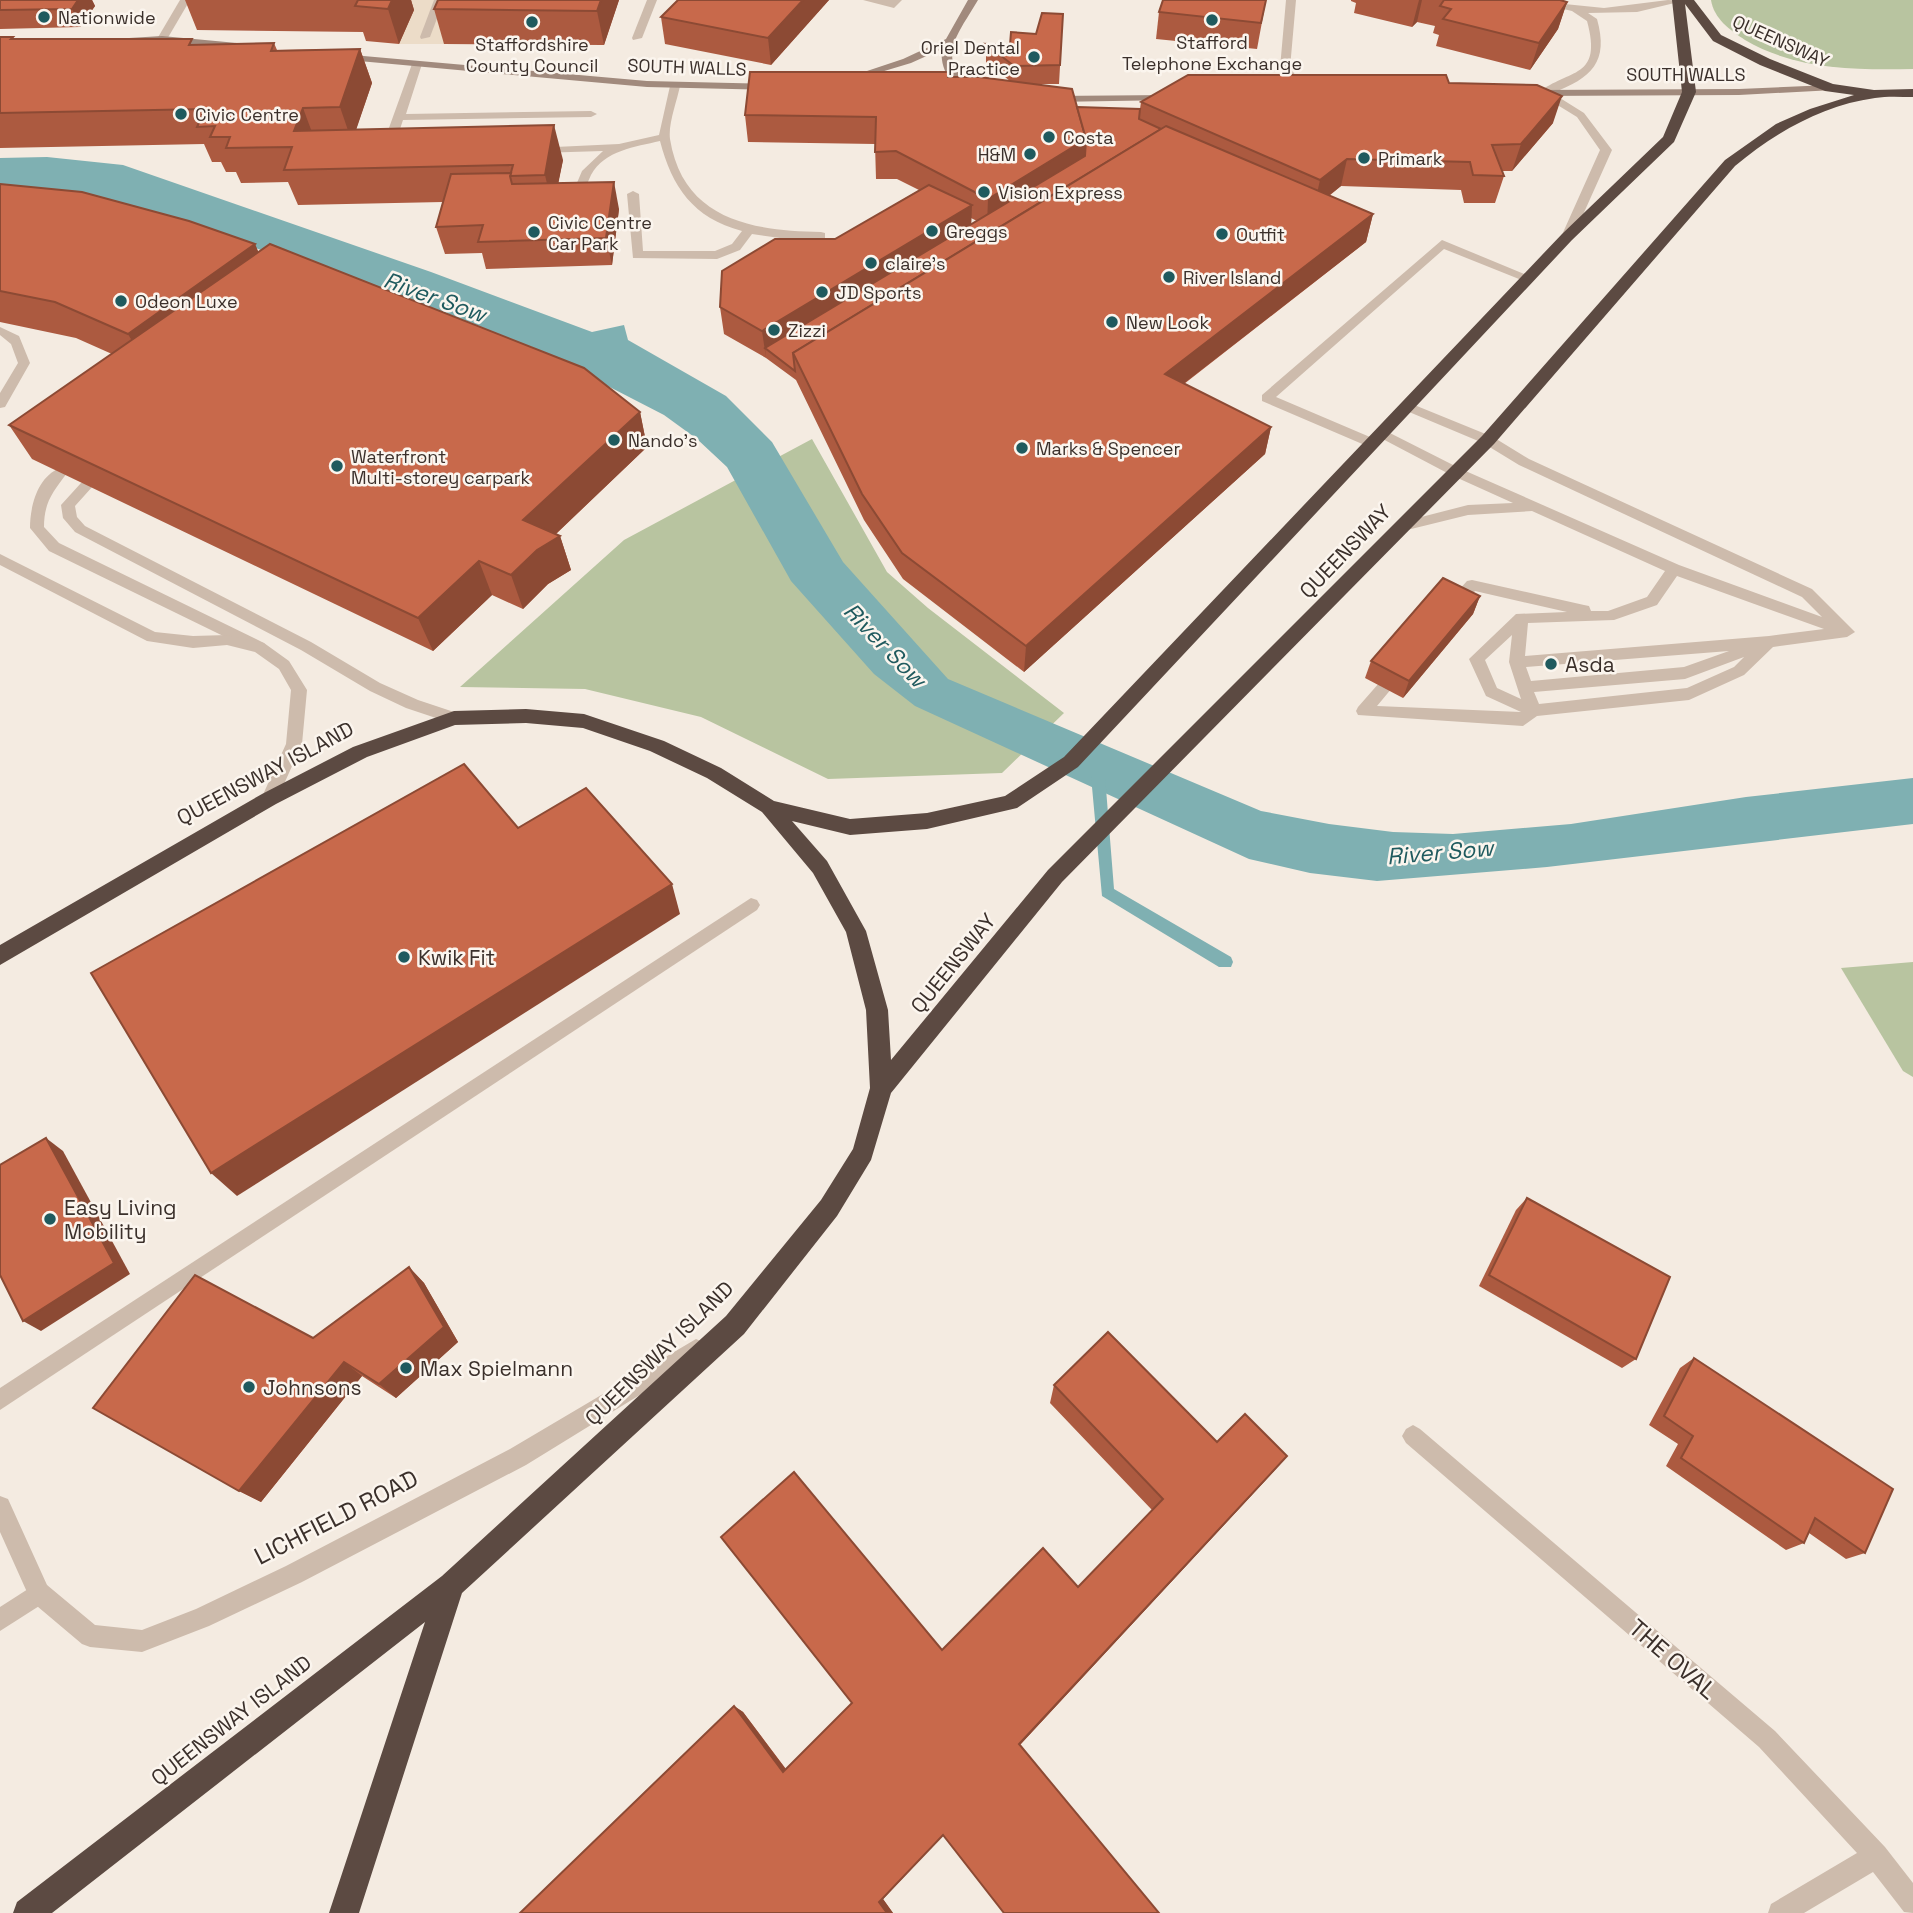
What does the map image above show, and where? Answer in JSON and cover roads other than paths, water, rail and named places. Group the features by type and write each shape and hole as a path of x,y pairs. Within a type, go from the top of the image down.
{"highway":[{"path":"769,807 850,827 928,821 1010,803 1071,762 1567,237 1669,139 1689,92 1678,0"},
{"name":"QUEENSWAY","path":"1688,0 1717,38 1749,55 1830,88 1874,94 1913,93"},
{"name":"QUEENSWAY","path":"881,1088 1068,864 1488,440 1738,156 1767,134 1798,116 1874,94"},
{"name":"QUEENSWAY ISLAND","path":"0,956 269,799 360,751 454,718 526,716 584,721 680,757 714,773 769,807 820,867 856,931 877,1010 881,1088 863,1153 829,1208 735,1325 450,1585 29,1913"},
{"path":"344,1913 450,1585"}],"street":[{"path":"162,39 185,0"},
{"path":"425,37 439,0"},
{"path":"637,38 652,0"},
{"path":"868,0 894,5 897,0"},
{"path":"951,92 982,94 952,77 946,67 945,54 950,41 973,0"},
{"path":"1291,0 1285,68 1292,78 1323,97 1296,97"},
{"path":"1530,0 1574,10 1627,12 1678,0"},
{"path":"1543,93 1573,80 1595,60 1599,44 1592,19 1574,10"},
{"path":"122,41 162,39 243,47"},
{"path":"832,82 859,77 900,63 950,41"},
{"name":"SOUTH WALLS","path":"324,55 475,71 674,86 780,87"},
{"path":"399,154 385,154 417,64"},
{"path":"674,86 664,138 676,176 691,196 716,218 748,231 821,236"},
{"path":"847,87 861,87"},
{"name":"SOUTH WALLS","path":"1515,93 1830,88"},
{"name":"SOUTH WALLS","path":"1543,93 1560,100 1593,125 1606,150 1567,237"},
{"path":"1042,99 1177,98"},
{"path":"399,117 591,114"},
{"path":"523,150 619,147 664,138"},
{"path":"570,216 584,173 600,156 619,147"},
{"path":"633,194 637,256 717,255 736,247 748,231"},
{"path":"1528,278 1442,244 1267,397 1377,438 1674,569 1847,632"},
{"path":"0,331 11,334 20,346 24,363 0,404"},
{"path":"1407,406 1488,440 1524,462 1807,593 1847,632"},
{"path":"60,473 41,491 36,508 37,528 54,547 259,648 284,665 299,690 294,744 269,799"},
{"path":"86,486 68,505 70,518 80,529 306,646 375,687 412,704 454,718"},
{"path":"1403,526 1468,510 1538,507"},
{"path":"0,559 152,637 193,642 227,640 259,648"},
{"path":"1674,569 1652,601 1609,616 1521,618 1477,659 1491,692 1533,711 1689,694 1739,671 1769,642"},
{"path":"1445,615 1472,585 1609,616"},
{"path":"1521,618 1517,662 1533,711"},
{"path":"1517,662 1769,642 1847,632"},
{"path":"1524,687 1685,673 1769,642"},
{"path":"1410,657 1364,711 1522,720 1533,711"},
{"path":"0,1400 751,905"},
{"path":"0,965 21,943"},
{"name":"LICHFIELD ROAD","path":"0,1507 39,1593 90,1636 142,1641 201,1618 294,1574 518,1457 735,1325"},
{"name":"THE OVAL","path":"1413,1436 1767,1739 1876,1856 1913,1903"},
{"path":"0,1620 39,1593"},
{"path":"1780,1913 1876,1856"}],"water":[{"name":"River Sow","path":"47,157 123,165 431,272 592,332 624,325 628,340 726,396 772,442 843,562 948,679 1261,811 1329,824 1393,832 1453,834 1571,824 1746,797 1913,778 1913,824 1547,867 1377,881 1310,873 1249,859 915,706 874,674 791,581 727,467 697,439 664,415 532,347 247,245 0,193 0,158"}],"waterway":[{"path":"1098,776 1107,892 1225,962"}],"place":[{"name":"Nationwide","path":"44,17"},
{"name":"Stafford Telephone Exchange","path":"1212,20"},
{"name":"Staffordshire County Council","path":"532,22"},
{"name":"Oriel Dental Practice","path":"1034,57"},
{"name":"Civic Centre","path":"181,114"},
{"name":"Costa","path":"1049,137"},
{"name":"H&M","path":"1030,154"},
{"name":"Primark","path":"1364,158"},
{"name":"Vision Express","path":"984,192"},
{"name":"Greggs","path":"932,231"},
{"name":"Civic Centre Car Park","path":"534,232"},
{"name":"Outfit","path":"1222,234"},
{"name":"claire's","path":"871,263"},
{"name":"River Island","path":"1169,277"},
{"name":"JD Sports","path":"822,292"},
{"name":"Odeon Luxe","path":"121,301"},
{"name":"New Look","path":"1112,322"},
{"name":"Zizzi","path":"774,330"},
{"name":"Nando's","path":"614,440"},
{"name":"Marks & Spencer","path":"1022,448"},
{"name":"Waterfront Multi-storey carpark","path":"337,466"},
{"name":"Asda","path":"1551,664"},
{"name":"Kwik Fit","path":"404,957"},
{"name":"Easy Living Mobility","path":"50,1219"},
{"name":"Max Spielmann","path":"406,1368"},
{"name":"Johnsons","path":"249,1387"}]}
